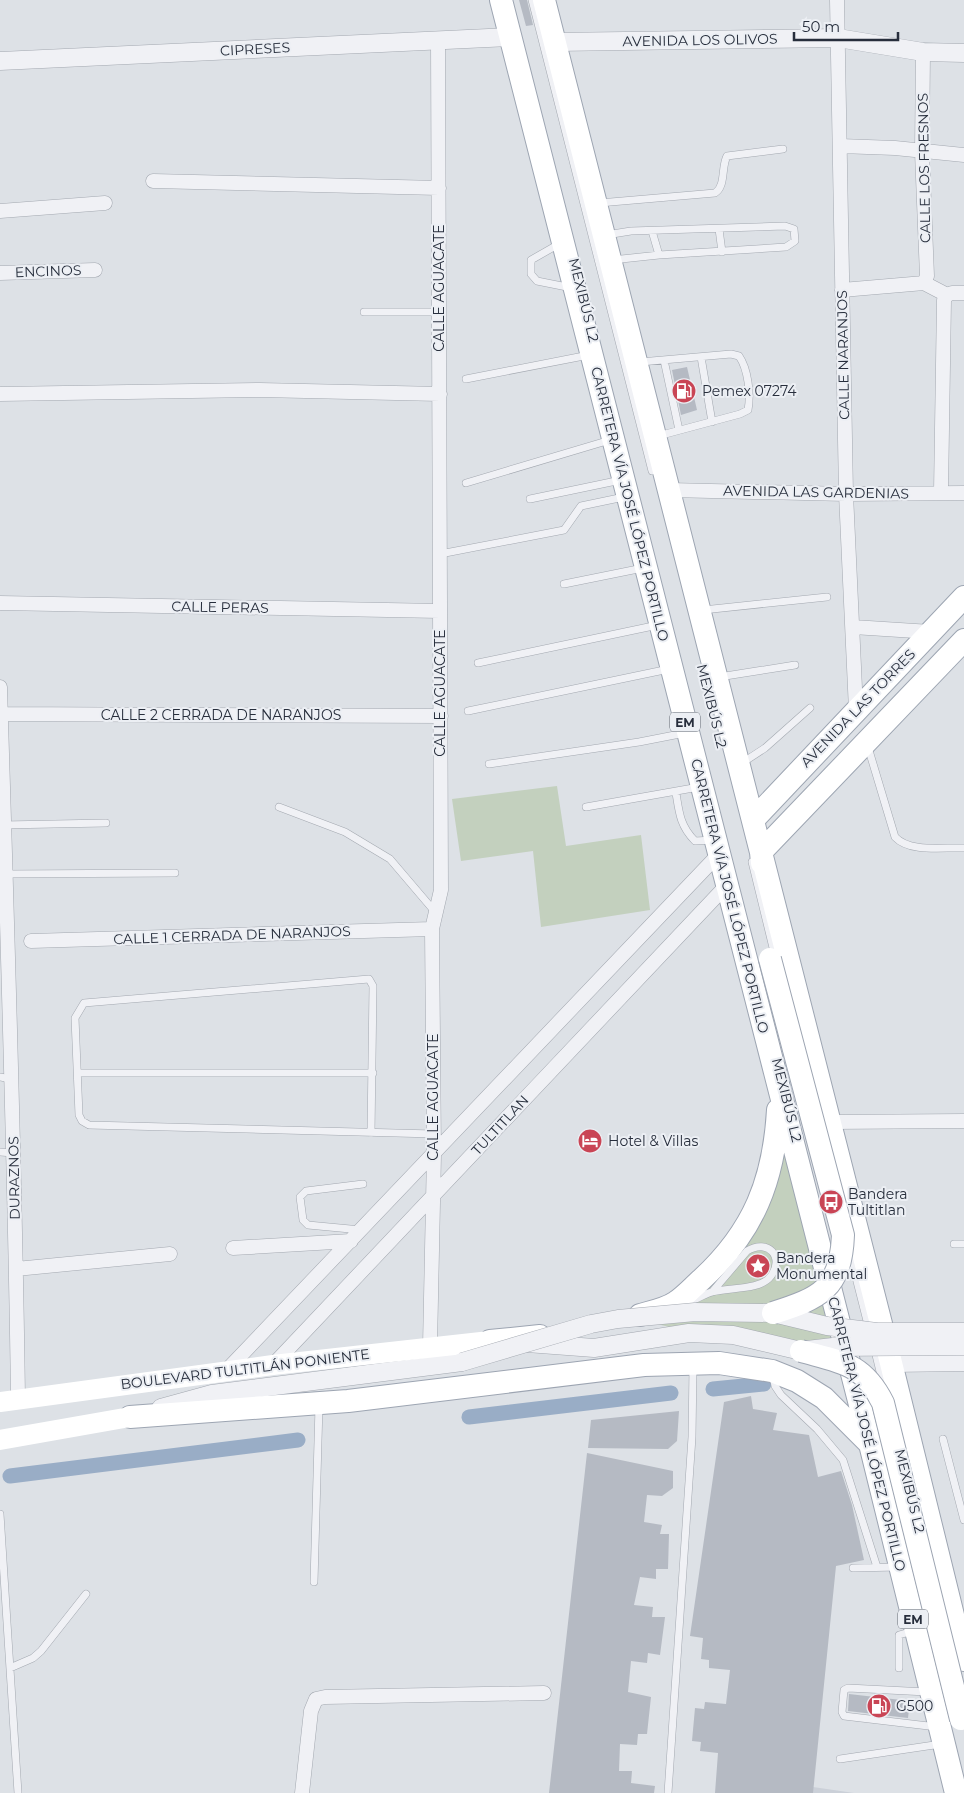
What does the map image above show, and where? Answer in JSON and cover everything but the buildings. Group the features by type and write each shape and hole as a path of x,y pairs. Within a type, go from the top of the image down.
{"main road":[{"name":"CARRETERA VÍA JOSÉ LÓPEZ PORTILLO","path":"501,0 870,1444 956,1793"},
{"path":"544,0 612,260 655,436 662,486 700,610 717,677 734,768 753,820 755,852 770,948 843,1235 839,1267 833,1281 825,1290 815,1298 773,1313"},
{"name":"AVENIDA LAS TORRES","path":"753,820 964,598"},
{"path":"755,852 867,742 964,640"},
{"path":"755,852 830,1122 964,1660"},
{"path":"490,1341 578,1332 674,1303 723,1259 747,1226 760,1202 769,1177 775,1150 779,1089"},
{"name":"BOULEVARD TULTITLÁN PONIENTE","path":"9,1401 273,1365 430,1346 490,1341"},
{"path":"801,1351 838,1361 858,1369 867,1377 883,1403 963,1715"},
{"path":"130,1418 319,1403 644,1365 742,1365 772,1371 797,1380 824,1398 870,1444"},
{"name":"BOULEVARD TULTITLÁN PONIENTE","path":"0,1440 130,1418"}],"street":[{"name":"CALLE NARANJOS","path":"837,0 846,494 856,710"},
{"name":"CIPRESES","path":"0,61 510,37"},
{"name":"AVENIDA LOS OLIVOS","path":"555,42 838,38 923,52 964,53"},
{"name":"CALLE AGUACATE","path":"430,1346 434,1154 432,929 441,890 438,40"},
{"name":"CALLE LOS FRESNOS","path":"923,52 922,152 926,276 924,283"},
{"path":"840,146 896,148 964,155"},
{"path":"153,181 439,188"},
{"path":"0,211 105,203"},
{"name":"ENCINOS","path":"0,273 95,270"},
{"path":"842,290 924,283 947,295"},
{"path":"941,492 944,300 947,295 952,293 964,293"},
{"path":"0,394 260,390 440,394"},
{"name":"AVENIDA LAS GARDENIAS","path":"662,486 846,494 964,493"},
{"name":"CALLE PERAS","path":"0,603 440,611"},
{"path":"853,627 931,632"},
{"name":"DURAZNOS","path":"0,687 2,825 6,874 4,945 7,1153 16,1269 9,1401"},
{"name":"CALLE 2 CERRADA DE NARANJOS","path":"1,714 441,716"},
{"name":"TULTITLAN","path":"226,1371 434,1154 717,847"},
{"name":"TULTITLAN","path":"273,1365 727,885"},
{"name":"CALLE 1 CERRADA DE NARANJOS","path":"31,941 432,929"},
{"path":"830,1122 964,1120"},
{"path":"233,1248 351,1241"},
{"path":"16,1269 170,1254"},
{"name":"BOULEVARD TULTITLÁN PONIENTE","path":"130,1418 212,1394 462,1362 590,1324 618,1319 696,1312 773,1313 827,1326 877,1332 964,1332"},
{"path":"490,1341 594,1348 689,1333 733,1335 801,1351 833,1347 964,1346"},
{"path":"891,1363 964,1362"},
{"path":"302,1793 311,1711 316,1699 325,1697 544,1693"}],"lane":[{"name":"MEXIBÚS L2","path":"508,0 963,1793"},
{"name":"MEXIBÚS L2","path":"532,0 662,486"},
{"path":"596,204 715,193 721,186 724,161 727,156 783,149"},
{"path":"605,235 652,231 785,226 794,230 795,241 786,247 612,260"},
{"path":"718,229 722,252"},
{"path":"652,231 659,255"},
{"path":"563,242 531,260 531,274 537,281 575,288"},
{"path":"364,312 439,312"},
{"path":"637,362 731,354 739,356 744,363 750,401 748,410 712,422 655,436"},
{"path":"466,378 591,355"},
{"path":"701,357 712,422"},
{"path":"664,360 679,430"},
{"path":"466,483 613,439"},
{"path":"440,554 564,530 581,506 626,488"},
{"path":"530,499 626,488"},
{"path":"564,584 646,568"},
{"path":"700,610 827,597"},
{"path":"478,664 660,624"},
{"path":"717,677 795,666"},
{"path":"468,711 672,669"},
{"path":"734,768 765,748 810,708"},
{"path":"490,764 639,742 688,732"},
{"path":"867,742 895,837 901,843 911,847 964,848"},
{"path":"586,807 676,793 702,786"},
{"path":"676,793 680,820 685,831 695,841 717,847"},
{"path":"279,807 345,832 390,859 436,913"},
{"path":"2,825 106,823"},
{"path":"6,874 175,873"},
{"name":"MEXIBÚS L2","path":"770,948 963,1715"},
{"path":"371,1133 373,986 369,979 84,1003 75,1018 79,1115 82,1121 89,1125 371,1133 434,1134"},
{"path":"78,1073 373,1073"},
{"path":"362,1230 308,1225 303,1220 300,1197 306,1191 363,1184"},
{"path":"954,1244 964,1244"},
{"path":"674,1303 695,1300 712,1292 758,1284 771,1277 776,1266 775,1256 770,1248 755,1246 747,1251 712,1292"},
{"path":"668,1793 692,1437 693,1364"},
{"path":"772,1371 775,1386 781,1395 817,1429 843,1460 877,1568"},
{"path":"314,1582 319,1403"},
{"path":"943,1439 964,1520"},
{"path":"0,1514 18,1793"},
{"path":"853,1568 901,1567"},
{"path":"10,1668 33,1658 86,1594"},
{"path":"899,1668 899,1635 916,1630"},
{"path":"931,1692 848,1688 844,1690 842,1712 844,1716 942,1735"},
{"path":"840,1759 942,1735"}],"shaded area":[{"path":"813,1787 854,1793 812,1793"}],"green space":[{"path":"557,786 566,846 641,835 650,910 541,927 533,851 461,861 452,799"},
{"path":"786,1134 845,1370 649,1322 719,1276"}],"waterway":[{"path":"713,1389 764,1384"},
{"path":"469,1417 671,1393"},
{"path":"10,1476 298,1440"}],"place":[{"name":"Pemex 07274","path":"684,391"},
{"name":"Hotel & Villas","path":"590,1141"},
{"name":"Bandera Tultitlan","path":"831,1202"},
{"name":"Bandera Monumental","path":"758,1266"},
{"name":"G500","path":"879,1706"}]}
